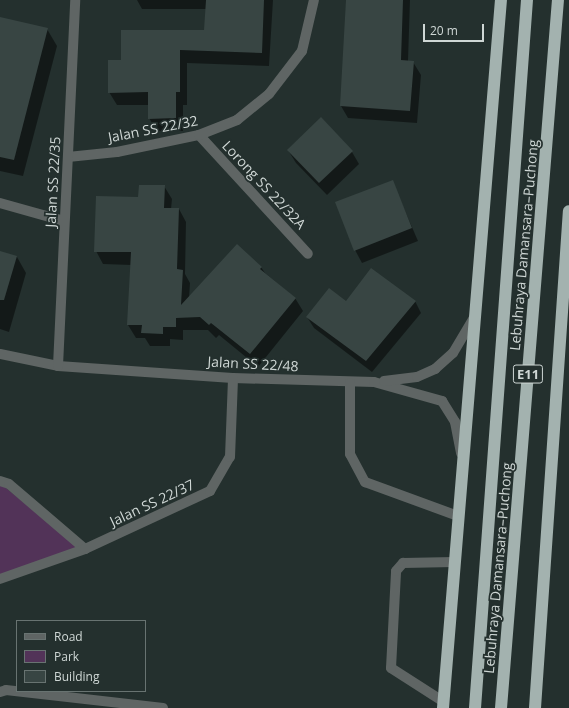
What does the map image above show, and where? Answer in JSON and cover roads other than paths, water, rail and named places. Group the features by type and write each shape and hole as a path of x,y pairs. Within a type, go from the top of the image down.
{"highway":[{"path":"444,705 462,457 476,314 501,0"},
{"name":"Lebuhraya Damansara–Puchong","path":"475,708 526,40 527,0"},
{"name":"Lebuhraya Damansara–Puchong","path":"502,708 558,0"},
{"path":"535,708 569,211"}],"street":[{"name":"Jalan SS 22/35","path":"58,366 75,0"},
{"name":"Jalan SS 22/32","path":"68,157 116,152 200,135 237,120 269,94 302,51 314,0"},
{"name":"Lorong SS 22/32A","path":"200,135 308,254"},
{"path":"0,203 64,221"},
{"path":"374,382 417,377 435,369 453,353 476,314"},
{"name":"Jalan SS 22/48","path":"0,354 58,366 233,378 350,383 374,382 442,401 455,422 462,457"},
{"name":"Jalan SS 22/37","path":"0,579 85,549 210,491 230,457 233,378"},
{"path":"350,383 350,454 365,482 458,516"},
{"path":"0,481 9,484 85,549"},
{"path":"444,705 391,668 396,571 403,563 454,562"},
{"path":"0,692 6,690 16,691"},
{"path":"23,692 162,708"}]}
